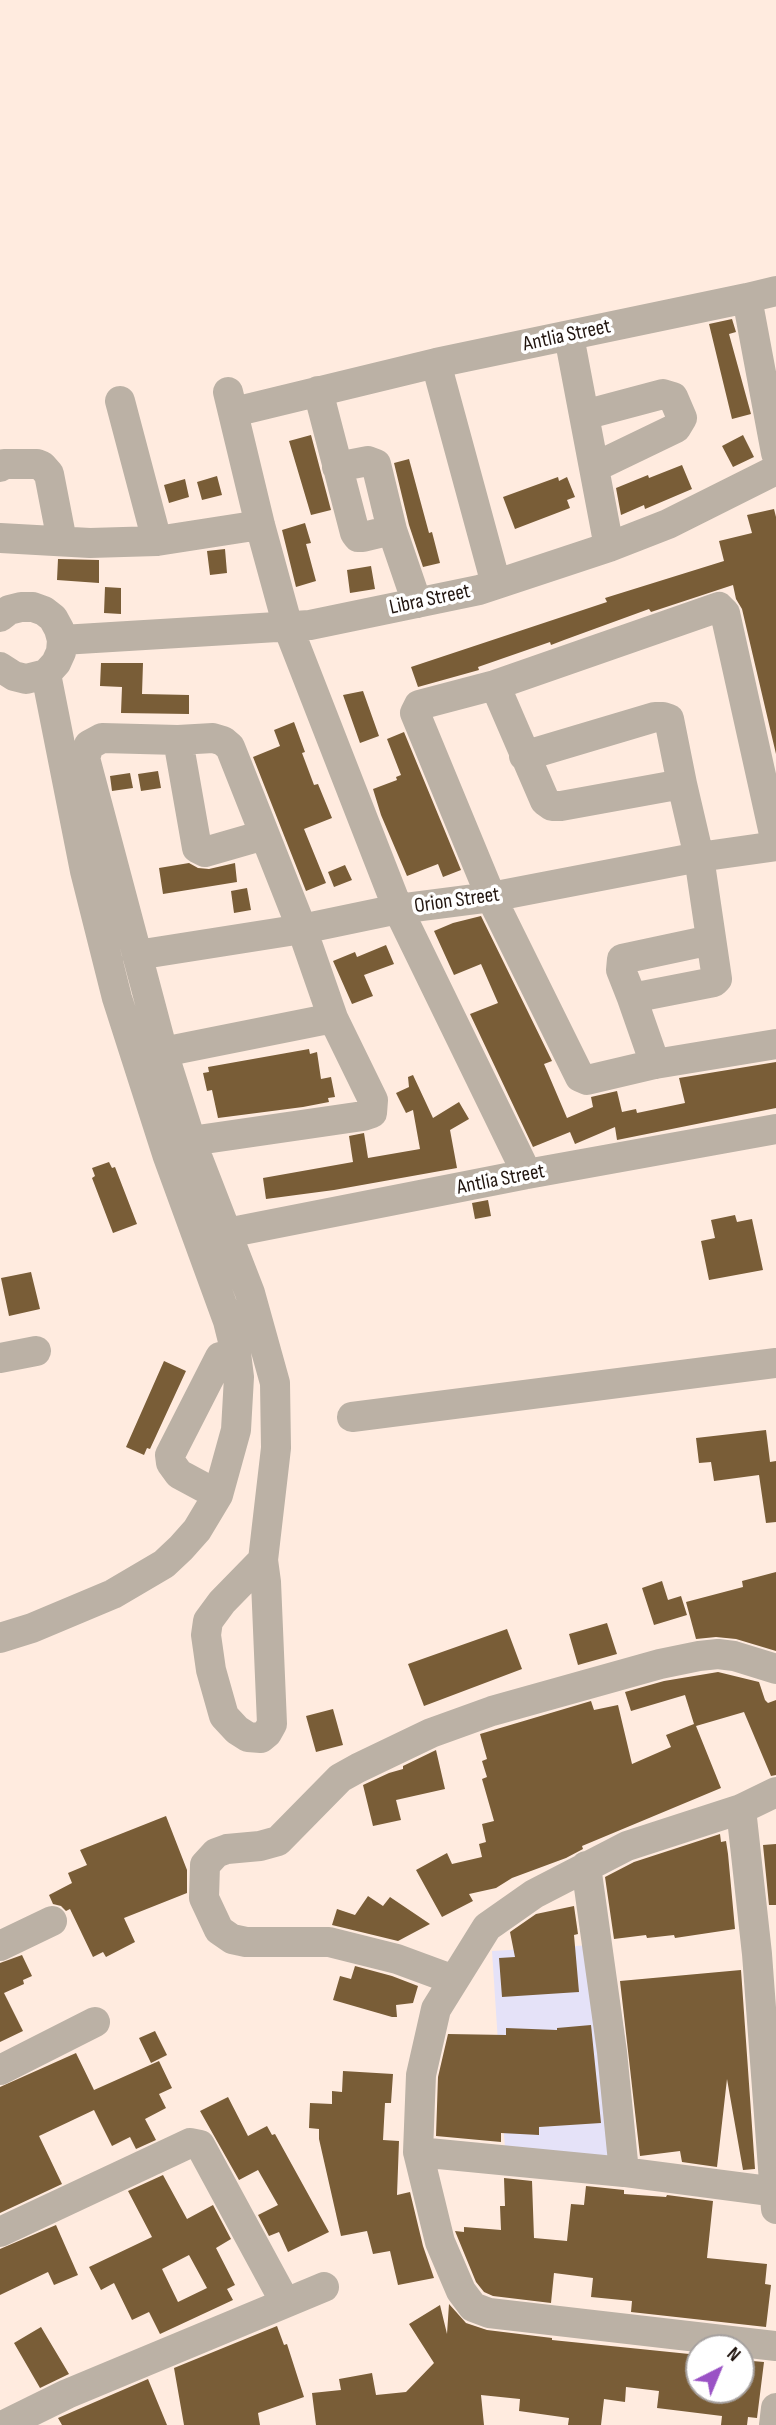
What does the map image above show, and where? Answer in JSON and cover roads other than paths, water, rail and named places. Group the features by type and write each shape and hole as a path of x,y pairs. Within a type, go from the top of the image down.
{"street":[{"name":"Antlia Street","path":"260,525 231,402 317,391 776,291"},
{"path":"747,298 776,453"},
{"path":"569,336 609,547"},
{"path":"436,363 496,584"},
{"path":"317,391 358,537 392,530 417,603"},
{"path":"584,415 663,394 673,397 682,418 676,428 595,467"},
{"path":"120,401 157,541"},
{"path":"0,467 4,464 37,464 49,474 62,541"},
{"name":"Libra Street","path":"62,640 288,627 479,590 609,547 668,524 776,470"},
{"path":"0,538 90,543 157,541 260,525 288,627 398,909 527,1174"},
{"path":"0,617 21,607 33,607 53,618 59,629 61,652 56,663 24,673 70,884 94,940 123,1081 150,1164 212,1326 228,1355 209,1490 187,1510 150,1553 110,1587 32,1628 0,1638"},
{"path":"776,845 725,613 719,607 495,685 419,705 415,713 491,897 580,1077 587,1080 655,1064 776,1044"},
{"path":"495,685 545,801 552,806 682,784"},
{"path":"524,756 663,716 669,719 699,857 717,975 714,982 632,998"},
{"path":"191,1141 372,1113 373,1100 334,1018 230,747 213,738 102,738 89,745 85,758 163,1052 191,1141 255,1307 275,1383 276,1448 263,1560 272,1724 261,1738 248,1737 237,1731 224,1716 211,1670 206,1634 208,1621 222,1602 263,1560"},
{"path":"178,740 197,848 205,852 264,835"},
{"name":"Orion Street","path":"137,955 302,929 398,909 491,897 776,845"},
{"path":"655,1064 621,970 622,959 711,940"},
{"path":"163,1052 334,1018"},
{"name":"Antlia Street","path":"227,1233 527,1174 776,1129"},
{"path":"0,1358 36,1350"},
{"path":"209,1490 174,1469 170,1455 228,1355"},
{"path":"352,1417 776,1363"},
{"path":"0,1619 110,1587"},
{"path":"454,1980 397,1959 329,1942 246,1942 232,1939 219,1930 204,1898 205,1865 215,1853 227,1849 260,1846 278,1841 340,1778 431,1733 492,1711 660,1664 699,1656 734,1656 776,1669"},
{"path":"776,1792 741,1809 627,1846 534,1894 487,1927 436,2010 421,2075 418,2151 440,2242 461,2291 474,2307 489,2314 776,2346"},
{"path":"418,2151 624,2172 776,2198 757,1954 741,1809"},
{"path":"586,1866 612,2052 624,2172"},
{"path":"0,1946 52,1921"},
{"path":"0,2070 95,2022"},
{"path":"0,2232 190,2143 200,2145 285,2302"},
{"path":"4,2425 67,2394 324,2287"},
{"path":"774,2425 776,2408"}]}
